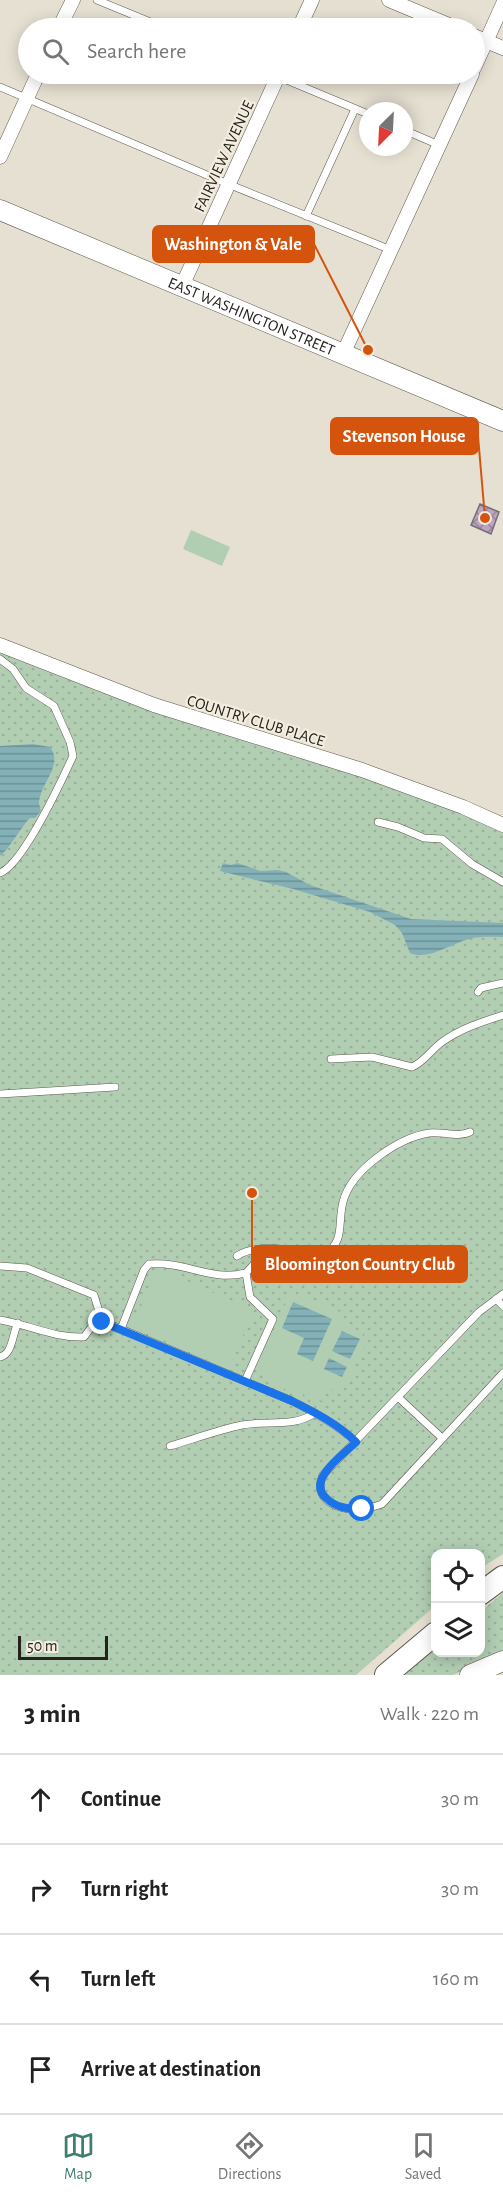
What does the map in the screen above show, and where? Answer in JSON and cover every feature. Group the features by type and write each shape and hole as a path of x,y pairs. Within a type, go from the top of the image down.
{"main road":[{"name":"EAST WASHINGTON STREET","path":"0,210 503,421"},
{"path":"485,1590 503,1577"},
{"path":"386,1675 431,1636"},
{"path":"470,1675 503,1661"}],"street":[{"path":"64,18 73,0"},
{"path":"304,18 312,0"},
{"path":"389,0 432,18"},
{"path":"485,31 503,4"},
{"path":"485,41 503,48"},
{"path":"0,157 33,84"},
{"name":"FAIRVIEW AVENUE","path":"182,286 272,84"},
{"path":"343,354 467,84"},
{"name":"COUNTRY CLUB PLACE","path":"0,645 153,705 362,770 463,807 503,825"}],"lane":[{"path":"97,0 141,18"},
{"path":"299,84 359,111"},
{"path":"0,87 228,184 391,249"},
{"path":"306,216 355,109"},
{"path":"413,134 439,145"},
{"path":"0,659 13,669 26,688 54,706 70,742 73,756 32,833 13,863 0,873"},
{"path":"378,822 398,827 424,838 442,838 472,864 503,882"},
{"path":"478,992 481,988 503,983"},
{"path":"331,1059 372,1057 412,1067 442,1042 467,1027 503,1015"},
{"path":"0,1094 115,1087"},
{"path":"121,1329 148,1264 177,1264 211,1275 236,1276 246,1273 254,1264 262,1264 277,1273 306,1265 324,1256 338,1241 342,1204 348,1189 374,1160 408,1140 428,1133 464,1135 470,1132"},
{"path":"237,1256 251,1250 283,1250 299,1255 306,1265"},
{"path":"0,1266 27,1268 94,1295 102,1322"},
{"path":"245,1381 273,1319 250,1297 246,1273"},
{"path":"503,1294 478,1312 399,1398 323,1475 319,1484 321,1494 331,1503 345,1509 362,1509 382,1504 503,1373"},
{"path":"496,1299 503,1306"},
{"path":"0,1320 18,1323 51,1335 76,1337 84,1337 93,1325 102,1322 245,1381 315,1413 356,1442"},
{"path":"0,1358 9,1352 18,1323"},
{"path":"399,1398 441,1438"},
{"path":"170,1446 242,1425 296,1422 315,1413"}],"path":[{"path":"324,1256 363,1272"}],"green space":[{"path":"191,530 230,547 222,566 183,549"},
{"path":"0,651 128,702 354,774 457,812 503,832 503,1554 485,1565 485,1549 431,1549 431,1609 356,1675 0,1675"},
{"path":"158,1268 254,1311 228,1369 132,1326"},
{"path":"298,1293 340,1312 337,1319 362,1333 366,1343 342,1393 328,1388 322,1401 304,1393 302,1397 269,1382 271,1378 262,1375 263,1370 257,1367 289,1296 295,1299"},
{"path":"503,1593 503,1654 453,1675 405,1675 431,1652 431,1657 485,1657 485,1608"}],"water":[{"path":"33,744 50,747 54,754 53,768 40,795 41,811 35,818 27,821 0,856 0,746"},
{"path":"223,863 231,865 237,863 261,871 286,872 310,885 411,919 503,923 503,937 473,938 439,951 417,955 410,953 402,933 395,925 370,912 293,889 220,871"},
{"path":"293,1302 332,1319 313,1361 297,1354 304,1338 282,1328"},
{"path":"342,1331 360,1339 350,1359 332,1351"},
{"path":"329,1358 347,1367 342,1377 324,1369"}],"building":[{"path":"480,504 499,512 491,534 471,525"}],"place":[{"name":"Washington & Vale","path":"368,350"},
{"name":"Stevenson House","path":"485,518"},
{"name":"Bloomington Country Club","path":"252,1193"}],"route":[{"path":"102,1322 292,1401 318,1414 346,1433 356,1442 323,1475 319,1484 321,1494 331,1503 345,1509 362,1509"}]}
